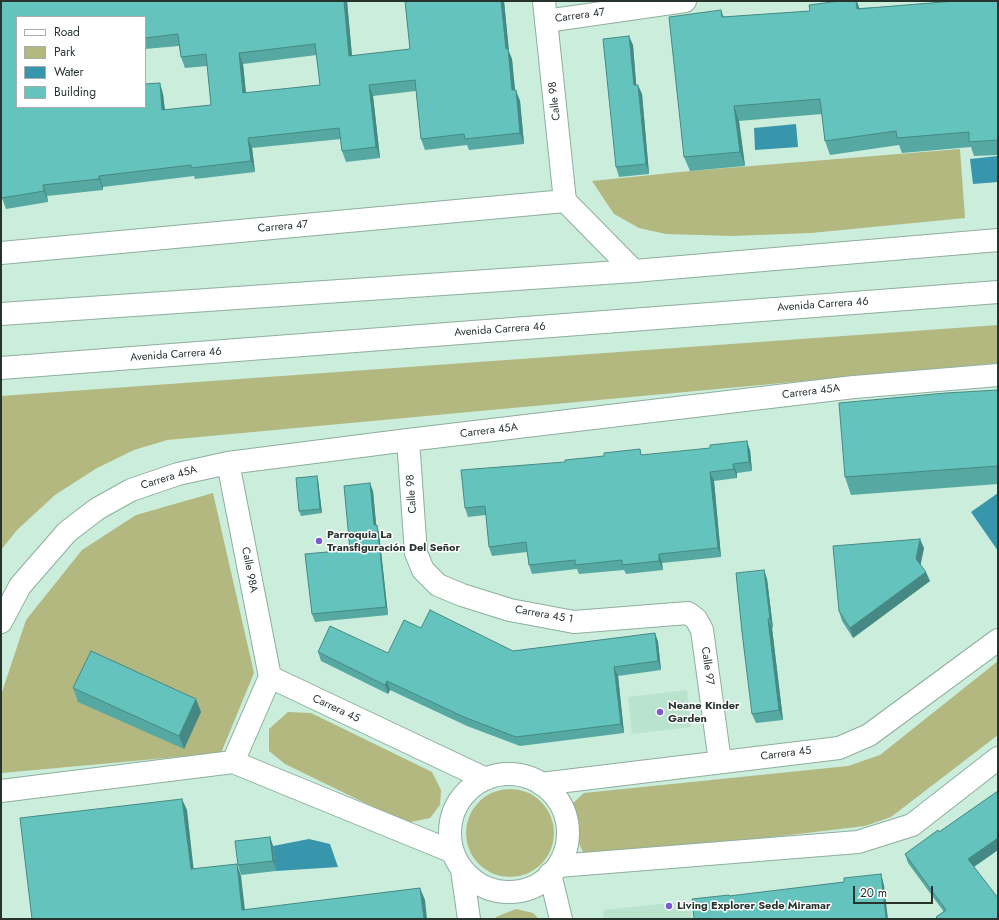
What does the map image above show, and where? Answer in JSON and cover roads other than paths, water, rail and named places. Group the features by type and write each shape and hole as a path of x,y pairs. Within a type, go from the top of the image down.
{"street":[{"name":"Carrera 47","path":"545,11 685,1"},
{"name":"Calle 98","path":"545,11 564,201"},
{"name":"Carrera 47","path":"1,253 564,201"},
{"path":"564,201 634,271"},
{"path":"1,314 634,271 998,240"},
{"name":"Avenida Carrera 46","path":"1,368 998,292"},
{"name":"Carrera 45A","path":"1,622 20,586 67,532 97,509 131,490 178,474 228,462 408,440 854,387 998,375"},
{"name":"Calle 98","path":"408,440 416,553 423,570"},
{"name":"Calle 98A","path":"228,462 270,677"},
{"name":"Carrera 45 1","path":"423,570 438,585 462,595 510,610 574,622 688,613 696,619"},
{"name":"Calle 97","path":"696,619 702,630 720,762"},
{"name":"Carrera 45","path":"541,784 839,748 869,735 998,640"},
{"path":"233,762 270,677"},
{"name":"Carrera 45","path":"270,677 486,779"},
{"path":"554,870 858,842 912,825 998,758"},
{"path":"1,791 233,762 457,861 477,882 495,890 515,891 534,886 554,870 564,852 568,836 566,821 561,806 553,794 541,784 528,777 514,774 500,775 486,779 467,792 459,801 452,817 450,834 457,861 469,919"},
{"path":"554,870 561,919"}],"water":[{"path":"796,124 798,147 755,150 754,128"},
{"path":"998,156 998,182 973,184 970,159"},
{"path":"998,493 998,551 971,512"},
{"path":"309,839 330,844 338,867 276,871 273,846"}],"place":[{"name":"Parroquia La Transfiguración Del Señor","path":"319,541"},
{"name":"Neane Kinder Garden","path":"660,712"},
{"name":"Living Explorer Sede Miramar","path":"669,906"}]}
